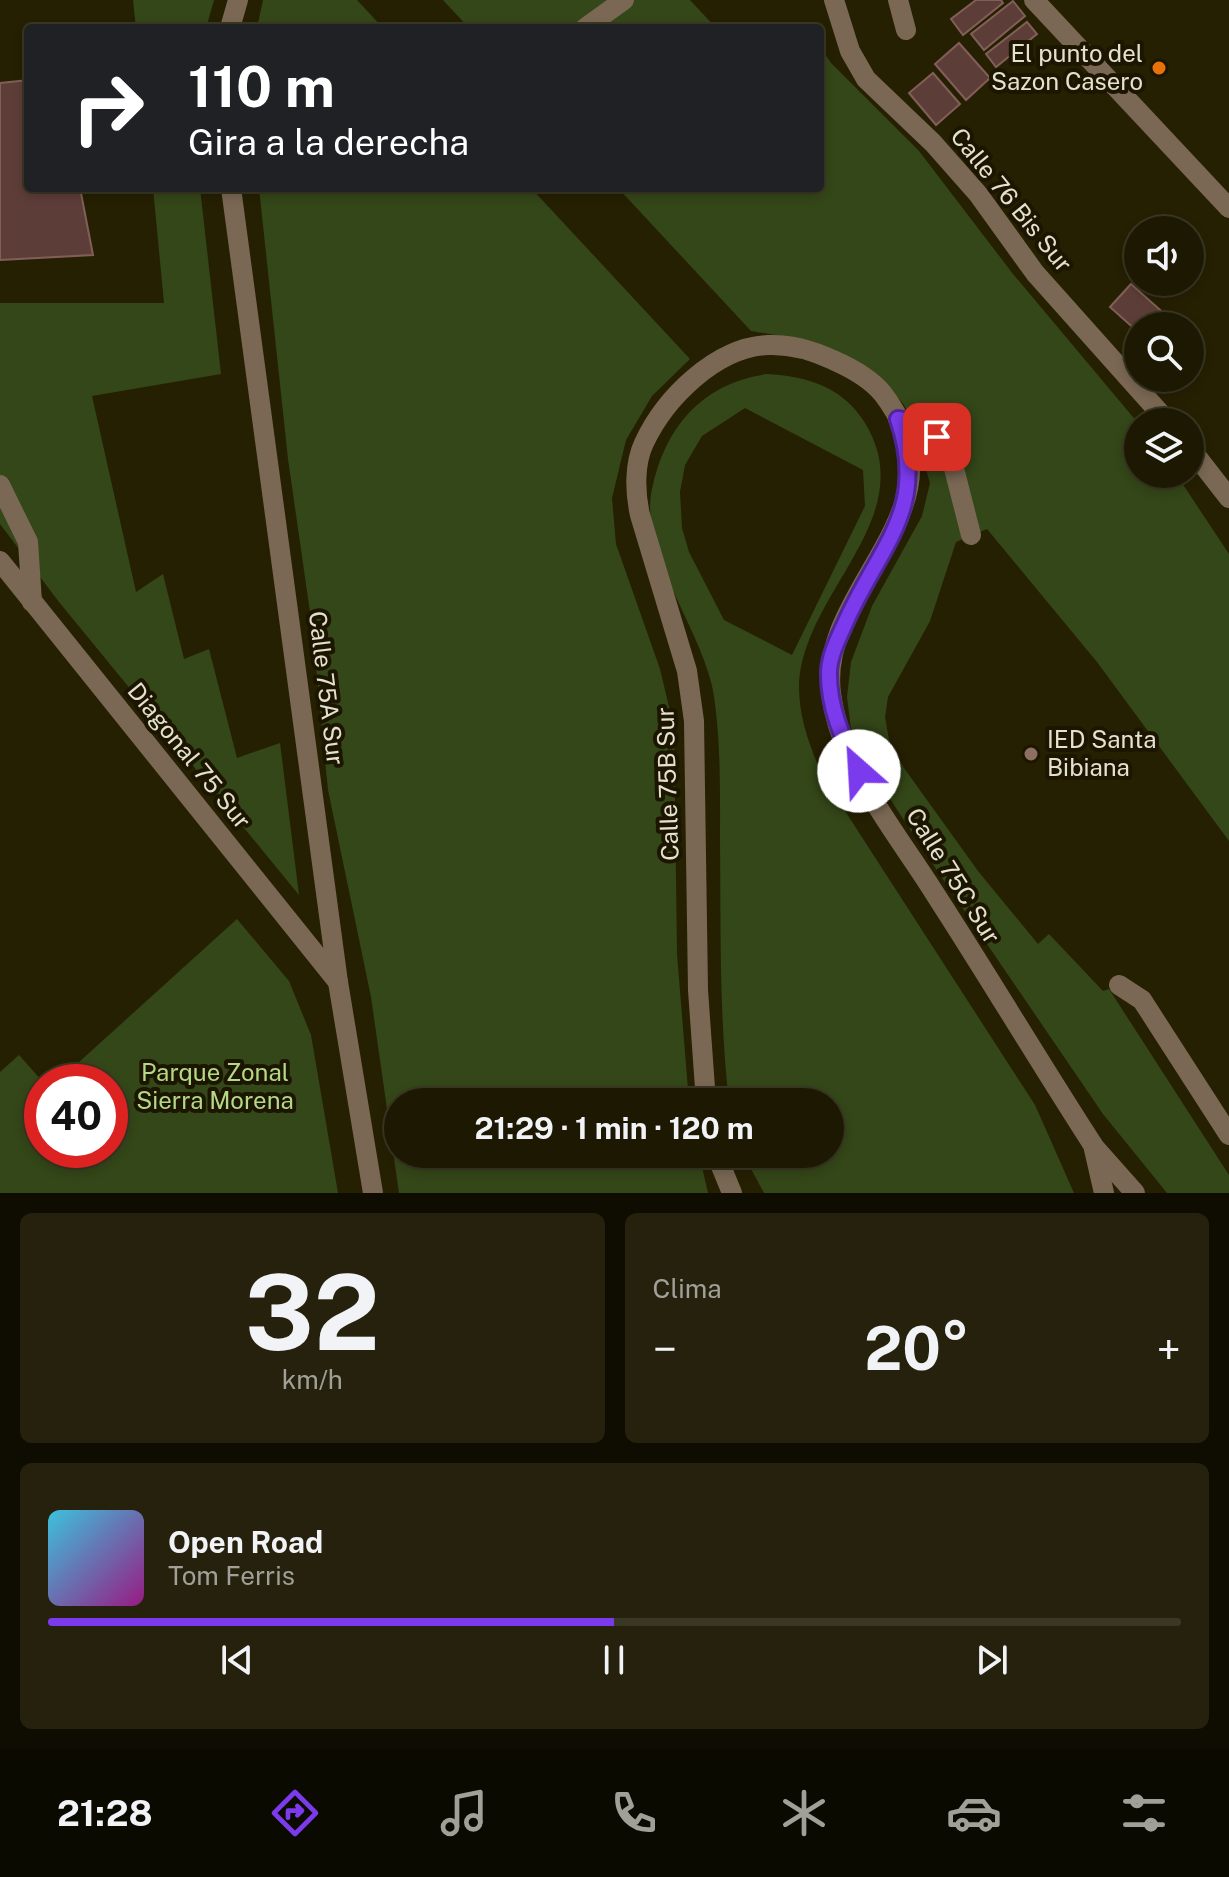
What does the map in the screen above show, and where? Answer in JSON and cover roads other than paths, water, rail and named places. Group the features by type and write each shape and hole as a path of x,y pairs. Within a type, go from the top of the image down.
{"street":[{"path":"231,24 238,0"},
{"path":"591,24 624,0"},
{"name":"Calle 76 Bis Sur","path":"834,0 850,51 866,79 933,143 978,194 1035,273 1156,408"},
{"path":"898,0 906,30"},
{"path":"1034,0 1229,208"},
{"name":"Calle 75A Sur","path":"232,192 338,982 373,1193"},
{"name":"Calle 75C Sur","path":"637,470 643,445 674,399 702,372 727,356 765,345 810,349 849,367 882,392 898,419 905,439 910,479 907,501 856,599 829,669 837,723 856,764 896,834 1093,1145 1104,1193"},
{"path":"898,419 926,424 949,449 971,535"},
{"path":"1204,466 1229,498"},
{"name":"Calle 75B Sur","path":"637,470 640,515 687,671 694,721 698,990 705,1088"},
{"path":"0,485 28,542 32,602"},
{"name":"Diagonal 75 Sur","path":"0,561 338,982"},
{"path":"1119,985 1142,1000 1229,1135"},
{"path":"1093,1145 1135,1193"},
{"path":"722,1168 732,1193"}],"place":[{"name":"El punto del Sazon Casero","path":"1159,68"},
{"name":"IED Santa Bibiana","path":"1031,754"}],"park label":[{"name":"Parque Zonal Sierra Morena","path":"215,1087"}]}
